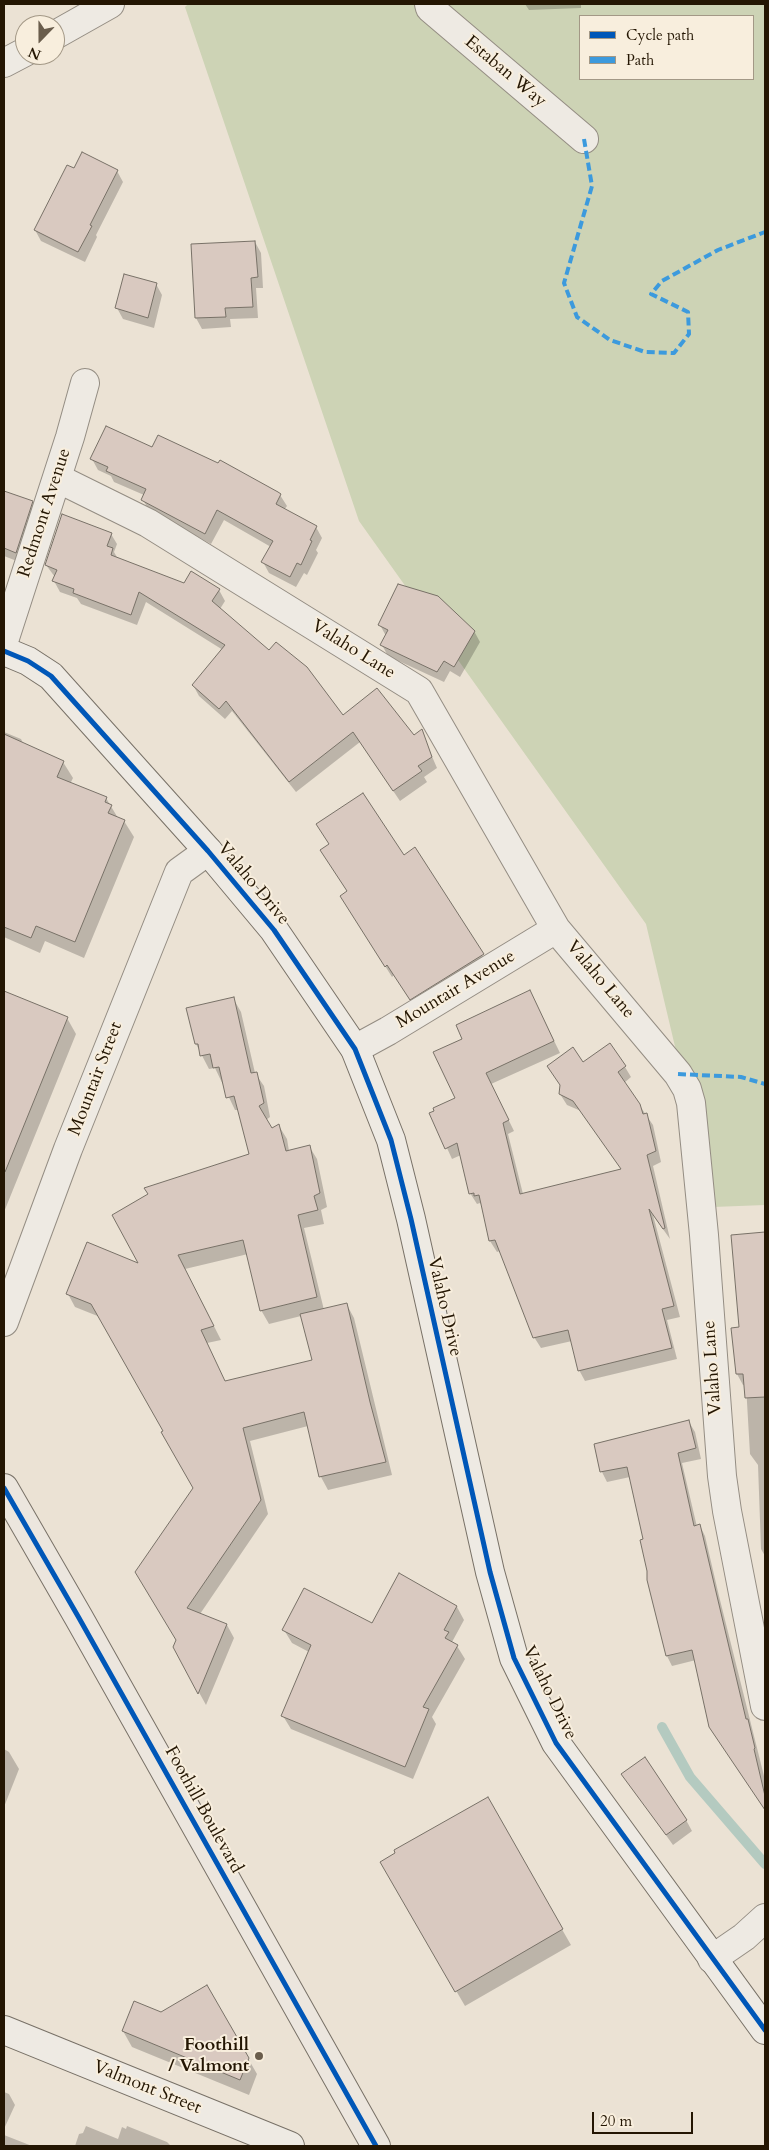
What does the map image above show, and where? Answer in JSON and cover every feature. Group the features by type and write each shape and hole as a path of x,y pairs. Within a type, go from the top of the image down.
{"main road":[{"name":"Foothill Boulevard","path":"4,1488 376,2146"}],"street":[{"path":"65,29 110,4"},
{"name":"Estaban Way","path":"429,4 430,8 584,139"},
{"name":"Redmont Avenue","path":"4,641 57,478 85,384"},
{"name":"Valaho Lane","path":"57,478 148,524 419,691 556,929 678,1074 687,1089 691,1103 704,1235 722,1476 727,1511 765,1706"},
{"name":"Valaho Drive","path":"4,651 28,661 51,676 208,851 274,930 355,1049 391,1140 411,1219 490,1572 514,1658 556,1743 765,2030"},
{"name":"Mountair Street","path":"4,1322 68,1149 179,872 208,851"},
{"name":"Mountair Avenue","path":"355,1049 556,929"},
{"path":"712,1959 744,1937 765,1918"},
{"name":"Valmont Street","path":"4,2030 252,2139 290,2146"}],"green space":[{"path":"188,4 765,4 765,1205 713,1207 646,924 359,521 185,7"}],"building":[{"path":"82,152 118,170 78,252 34,230 67,165 74,168"},
{"path":"255,241 258,277 251,278 253,307 225,308 226,317 195,318 191,244"},
{"path":"124,274 157,283 148,318 115,308"},
{"path":"106,426 152,447 158,435 218,463 220,460 281,494 276,504 317,526 301,565 297,563 290,577 261,562 273,541 217,510 205,534 141,500 146,489 106,471 108,467 90,459"},
{"path":"4,491 33,501 16,553 4,548"},
{"path":"62,514 112,533 107,546 113,548 111,555 184,583 191,571 220,589 212,601 269,650 276,642 307,667 343,715 377,688 414,735 422,729 432,757 418,766 422,771 393,791 353,732 289,782 226,701 219,709 192,685 225,645 139,592 131,615 73,593 74,589 52,581 57,570 45,565"},
{"path":"398,584 438,596 475,631 454,667 444,661 437,672 380,645 388,630 378,625"},
{"path":"4,734 64,761 57,777 107,797 105,802 112,805 108,813 125,820 75,942 36,926 31,938 4,927"},
{"path":"363,793 404,855 415,847 484,954 410,1000 387,965 385,967 340,896 347,891 320,850 329,844 316,824"},
{"path":"530,990 554,1041 486,1073 509,1120 503,1123 520,1194 621,1169 573,1101 559,1094 560,1085 547,1066 573,1047 583,1062 610,1043 626,1066 618,1072 640,1104 643,1114 647,1113 656,1151 647,1155 665,1228 663,1229 649,1209 674,1306 662,1309 672,1348 578,1371 568,1330 533,1338 495,1240 489,1241 479,1195 469,1194 457,1143 445,1149 429,1113 434,1111 433,1108 455,1098 433,1052 462,1039 456,1025"},
{"path":"4,991 68,1017 5,1172 4,1171"},
{"path":"234,997 251,1073 257,1072 264,1103 259,1106 272,1128 279,1124 286,1151 310,1145 320,1193 314,1196 318,1210 298,1215 317,1297 260,1311 243,1240 178,1255 214,1326 201,1330 225,1381 312,1360 300,1314 347,1303 386,1462 319,1477 304,1412 243,1428 261,1500 187,1608 227,1624 198,1694 173,1647 176,1640 135,1572 193,1488 91,1304 66,1294 87,1242 138,1263 112,1215 148,1194 144,1188 249,1154 234,1096 226,1098 219,1067 213,1068 210,1054 200,1056 186,1008"},
{"path":"765,1232 765,1397 745,1398 743,1374 736,1374 731,1328 739,1327 731,1235"},
{"path":"689,1420 696,1448 678,1453 694,1526 700,1524 746,1719 748,1719 765,1796 765,1810 709,1727 692,1650 666,1656 647,1580 647,1571 640,1540 643,1539 627,1467 600,1472 594,1444"},
{"path":"399,1573 457,1606 444,1630 449,1632 445,1638 458,1645 423,1707 429,1709 405,1767 281,1716 311,1645 282,1630 304,1588 372,1623"},
{"path":"645,1757 687,1820 666,1835 621,1774"},
{"path":"488,1797 563,1929 455,1992 380,1862 395,1853 394,1850"},
{"path":"207,1985 249,2058 240,2080 122,2031 134,2001 161,2012"}],"waterway":[{"path":"662,1727 690,1777 765,1864"}],"marked path":[{"path":"584,139 592,186 564,283 577,317 610,340 645,352 674,353 689,334 688,312 651,294 662,281 718,250 765,232"},
{"path":"678,1074 741,1077 765,1084"}],"cycle path":[{"path":"4,651 28,661 51,676 208,851 274,930 355,1049 391,1140 411,1219 490,1572 514,1658 556,1743 765,2030"},
{"path":"4,1488 376,2146"}],"place":[{"name":"Foothill / Valmont","path":"259,2056"}]}
